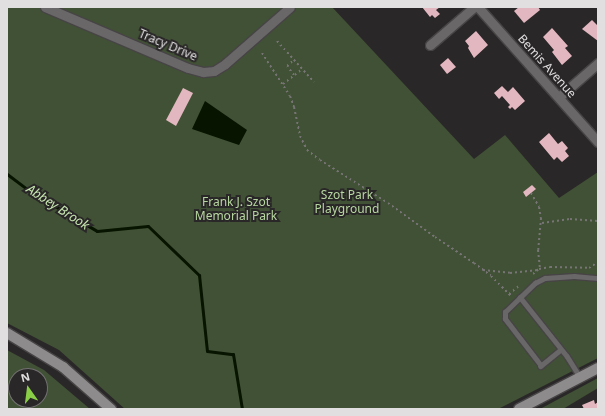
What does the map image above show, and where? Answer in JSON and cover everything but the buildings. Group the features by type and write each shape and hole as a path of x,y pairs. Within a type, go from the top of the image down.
{"main road":[{"path":"7,333 63,367 111,409"},
{"path":"519,409 598,368"}],"street":[{"name":"Tracy Drive","path":"45,7 188,68 203,72 214,71 225,64 290,7"},
{"path":"430,45 474,7"},
{"name":"Bemis Avenue","path":"478,7 598,142"},
{"path":"559,97 598,63"}],"lane":[{"path":"561,350 541,366 504,319 506,312 518,299 541,279 548,277 574,276 598,278"},
{"path":"518,299 567,356 580,377"}],"path":[{"path":"277,40 314,82"},
{"path":"262,53 283,84 294,107 298,130 307,150 320,160 409,217 435,237 482,269 518,299"},
{"path":"294,60 287,66 294,75"},
{"path":"283,84 302,69"},
{"path":"531,193 539,207 541,223 538,250 541,279"},
{"path":"541,223 570,219 598,221"},
{"path":"482,269 510,273 540,269"}],"green space":[{"name":"Frank J. Szot Memorial Park","path":"7,7 332,7 474,159 505,135 559,198 598,172 598,358 498,409 125,409 59,350 7,323"},
{"path":"7,350 40,368 8,368 8,408 48,408 48,373 90,409 7,409"},
{"path":"598,378 598,388 563,409 540,409"}],"shaded area":[{"path":"205,101 247,130 239,145 192,129"}],"waterway":[{"name":"Abbey Brook","path":"7,174 28,190 97,231 148,226 199,275 207,351 233,354 242,409"}],"park label":[{"name":"Szot Park Playground","path":"347,202"}]}
